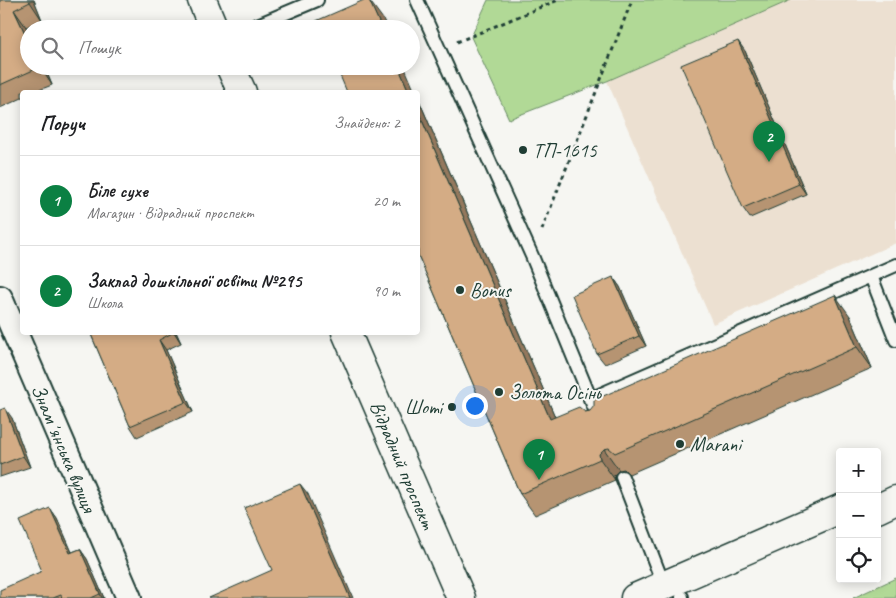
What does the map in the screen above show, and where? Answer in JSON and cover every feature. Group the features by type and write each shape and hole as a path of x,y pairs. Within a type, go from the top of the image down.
{"street":[{"path":"202,0 210,20"},
{"path":"234,75 241,90"},
{"name":"Знамʼянська вулиця","path":"0,298 129,598"},
{"name":"Відрадний проспект","path":"347,335 461,598"},
{"path":"881,491 896,485"},
{"path":"881,507 896,500"},
{"path":"677,595 836,511"},
{"path":"635,598 677,595 836,528"}],"lane":[{"path":"269,20 317,0"},
{"path":"418,0 532,256 601,424"},
{"path":"590,399 896,266"},
{"path":"871,276 896,340"},
{"path":"622,477 677,595"}],"path":[{"path":"440,49 558,0"},
{"path":"532,256 632,0"}],"shaded area":[{"path":"791,0 896,0 896,243 713,324 607,81"}],"green space":[{"path":"488,0 791,0 607,81 509,119 471,37"},
{"path":"896,578 896,598 853,598"}],"building":[{"path":"0,0 29,0 30,2 14,10 20,23 20,75 22,75 0,85"},
{"path":"364,0 369,0 378,20 318,20"},
{"path":"738,41 799,184 743,208 681,65"},
{"path":"340,75 402,75 408,90 346,90"},
{"path":"420,116 550,419 579,407 585,412 590,411 594,406 594,400 835,295 857,347 615,453 609,448 604,449 599,454 600,459 520,494 420,260"},
{"path":"613,277 639,336 597,354 572,295"},
{"path":"91,335 168,335 159,340 186,402 130,426"},
{"path":"5,408 23,456 0,465 0,410"},
{"path":"300,484 350,598 209,598 272,570 244,508"},
{"path":"50,508 70,553 80,549 100,594 91,598 62,598 61,595 53,598 0,598 0,590 42,571 20,521"}],"place":[{"name":"ТП-1615","path":"523,150"},
{"name":"Заклад дошкільної освіти №295","path":"769,162"},
{"name":"Bonus","path":"460,290"},
{"name":"Золота Осінь","path":"499,392"},
{"name":"Шоті","path":"452,407"},
{"name":"Marani","path":"680,444"},
{"name":"Біле сухе","path":"539,480"}]}
